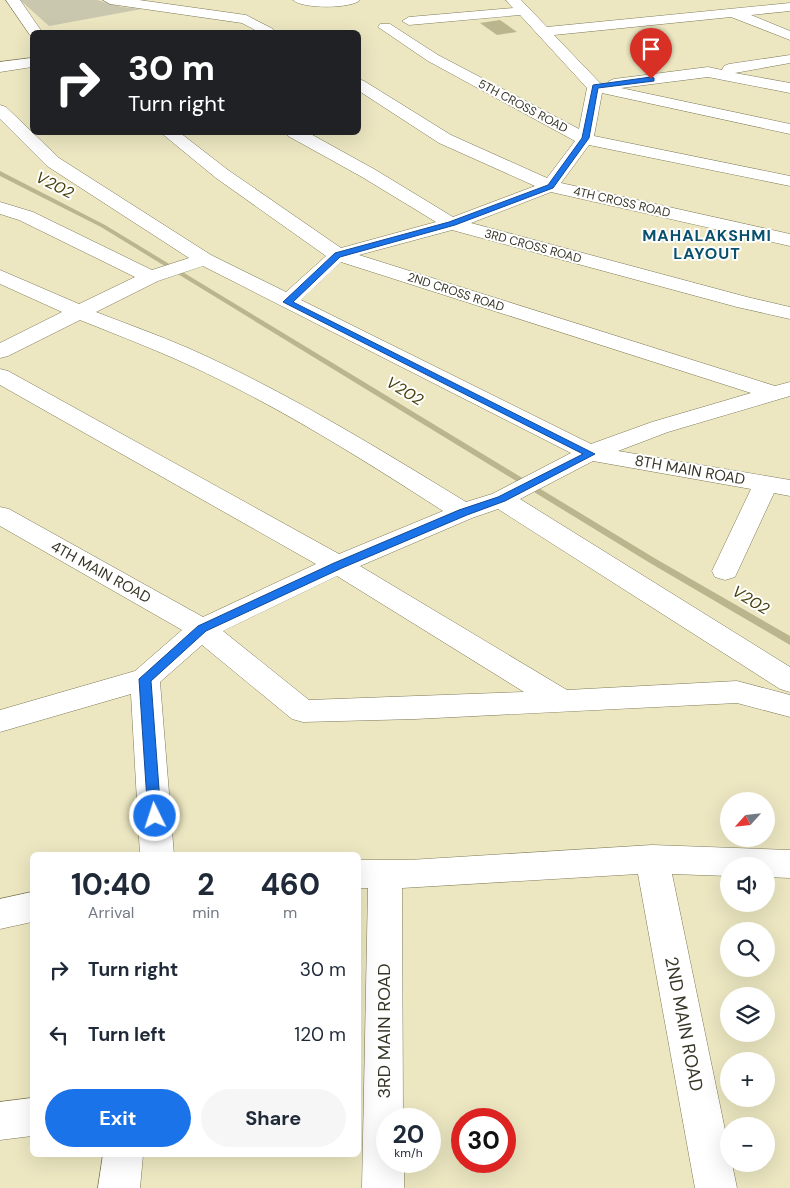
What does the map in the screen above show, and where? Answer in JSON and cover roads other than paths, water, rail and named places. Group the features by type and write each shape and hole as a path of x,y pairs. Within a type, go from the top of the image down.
{"street":[{"path":"13,0 34,30"},
{"path":"110,0 246,19 265,30"},
{"path":"300,0 323,3 353,0"},
{"path":"513,0 595,86 790,129"},
{"path":"544,32 790,7"},
{"path":"409,21 523,11"},
{"path":"735,14 790,36"},
{"name":"5TH CROSS ROAD","path":"385,27 433,58 585,138 790,181"},
{"path":"595,86 790,60"},
{"path":"0,67 30,63"},
{"path":"708,72 790,88"},
{"name":"4TH CROSS ROAD","path":"361,85 445,139 550,186 790,240"},
{"path":"287,302 338,255 452,224 550,186 585,138 595,86"},
{"name":"8TH MAIN ROAD","path":"0,110 53,162 204,258 287,302 590,454 778,485"},
{"name":"2ND CROSS ROAD","path":"172,135 222,174 338,255 782,391"},
{"name":"3RD CROSS ROAD","path":"299,135 368,173 452,224 744,303 790,313"},
{"path":"0,208 26,216 151,277"},
{"path":"0,351 151,277 204,258"},
{"path":"0,276 78,312 180,353 281,403 374,456 463,512"},
{"path":"0,376 338,565 561,700"},
{"path":"3,718 145,679 202,628 338,565 463,512 501,499 590,454 660,427 782,391"},
{"path":"725,571 778,485"},
{"path":"501,499 790,681"},
{"name":"4TH MAIN ROAD","path":"0,515 202,628 303,711 415,708 737,692 790,706"},
{"path":"145,679 157,852"},
{"path":"372,874 409,874 652,859 790,864"},
{"name":"2ND MAIN ROAD","path":"652,859 716,1188"},
{"name":"3RD MAIN ROAD","path":"372,874 383,1188"},
{"path":"0,914 30,907"},
{"path":"0,1121 30,1117"},
{"path":"119,1188 123,1157"}],"waterway":[{"name":"V202","path":"0,173 103,226 653,561 790,641"}],"district":[{"name":"MAHALAKSHMI LAYOUT","path":"707,244"}]}
